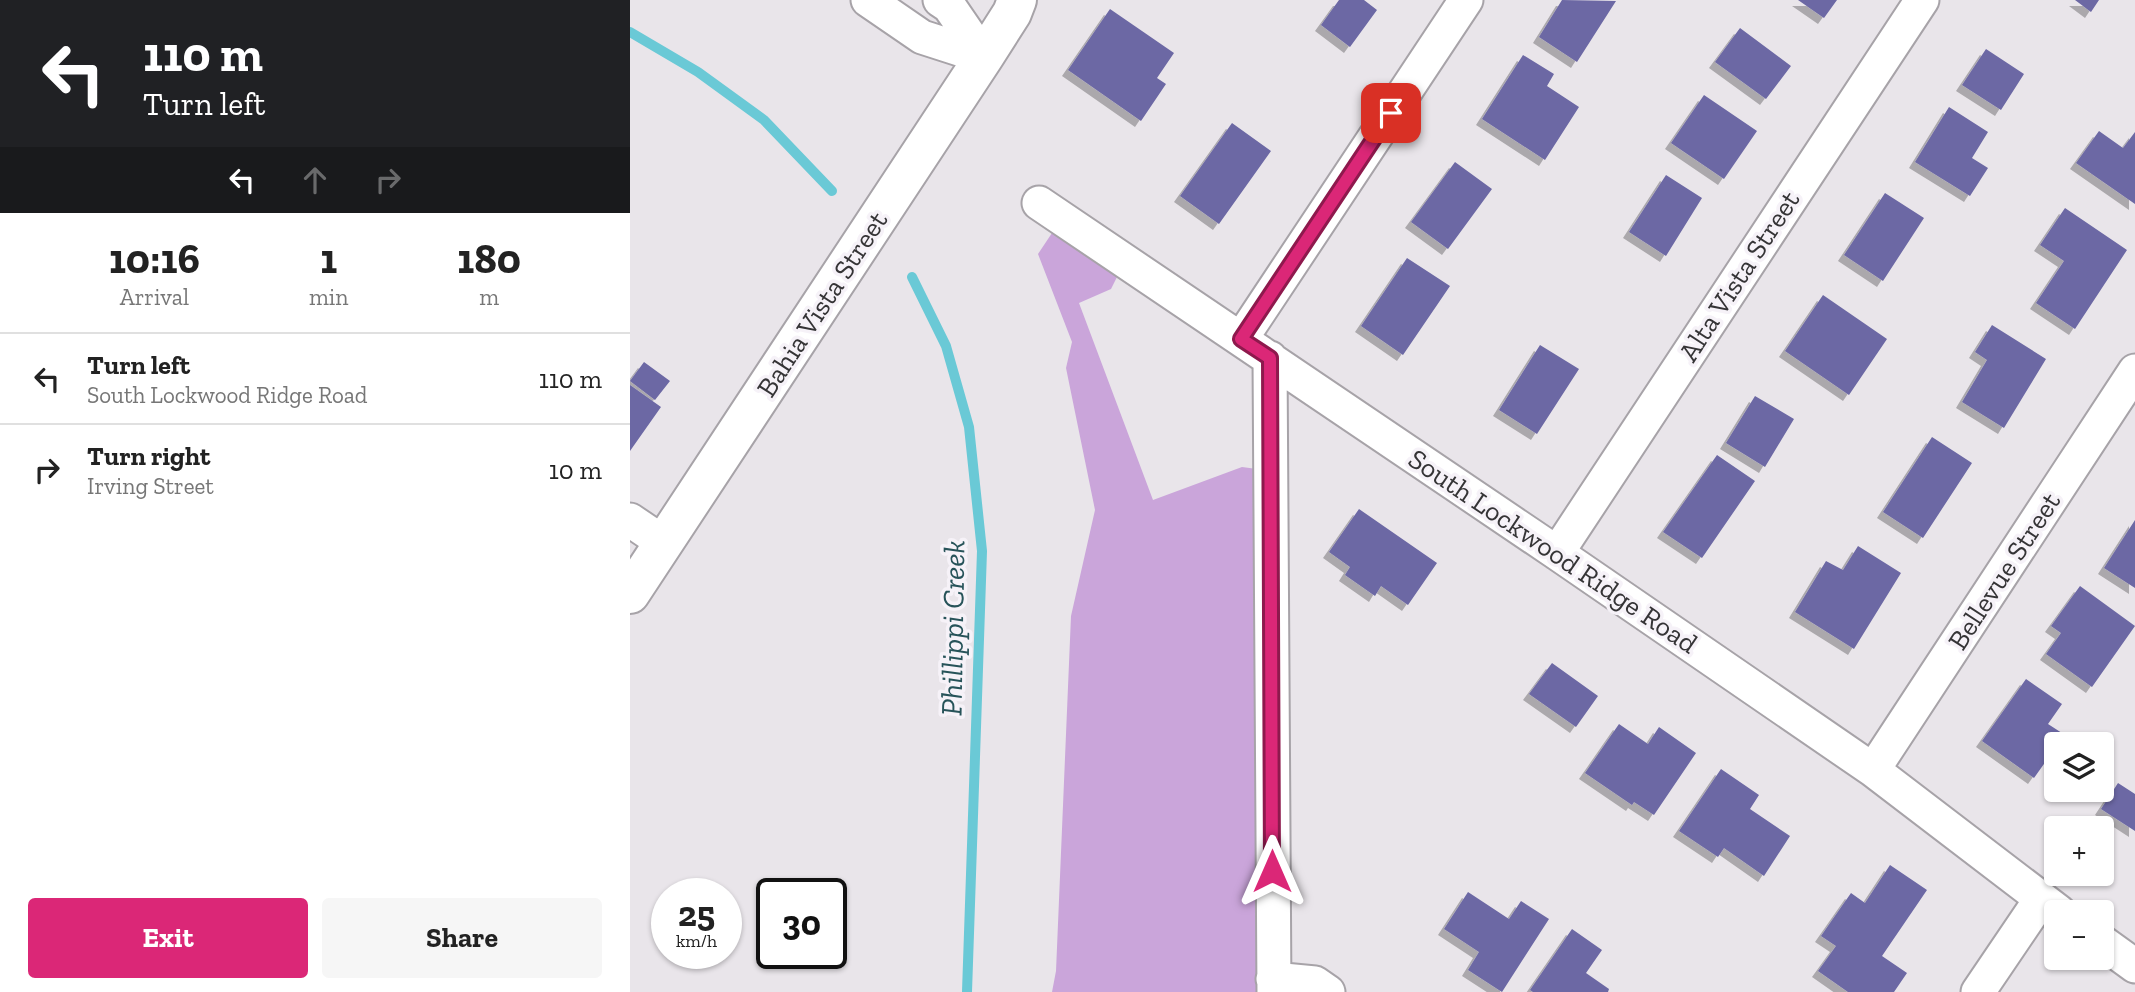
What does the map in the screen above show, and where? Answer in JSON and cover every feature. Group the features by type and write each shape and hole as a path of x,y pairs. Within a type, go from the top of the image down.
{"street":[{"path":"868,0 922,37 984,57"},
{"path":"940,0 949,6 984,57"},
{"path":"1241,339 1466,0"},
{"name":"Alta Vista Street","path":"1557,553 1922,0"},
{"name":"Bahia Vista Street","path":"630,594 1020,4"},
{"name":"South Lockwood Ridge Road","path":"1039,202 1873,771 2044,900"},
{"path":"1270,358 1273,986 1315,983 1328,992"},
{"name":"Bellevue Street","path":"1873,771 2135,371"},
{"path":"630,520 664,544"},
{"path":"1978,992 2044,912"},
{"path":"2114,951 2135,966"}],"shaded area":[{"path":"1054,230 1119,273 1111,289 1079,303 1153,500 1242,467 1257,469 1255,707 1260,992 1052,992 1056,971 1071,616 1095,510 1066,368 1072,342 1038,254"}],"building":[{"path":"1339,0 1364,0 1377,10 1350,47 1321,25"},
{"path":"1562,0 1616,1 1577,62 1539,37"},
{"path":"1798,0 1837,0 1824,18"},
{"path":"2075,0 2099,0 2091,12"},
{"path":"1110,9 1174,53 1157,78 1166,84 1141,121 1068,70"},
{"path":"1740,28 1791,66 1766,99 1715,62"},
{"path":"1986,49 2024,74 2001,110 1962,85"},
{"path":"1523,55 1554,74 1547,86 1579,107 1545,160 1482,119"},
{"path":"1704,95 1757,131 1724,179 1671,143"},
{"path":"1949,107 1988,132 1972,158 1988,168 1970,196 1915,162"},
{"path":"1232,123 1271,151 1219,224 1180,196"},
{"path":"2099,131 2123,148 2135,132 2135,204 2076,163"},
{"path":"1455,162 1492,189 1448,249 1411,222"},
{"path":"1666,175 1702,198 1666,256 1629,232"},
{"path":"1885,193 1924,218 1883,281 1844,255"},
{"path":"2065,208 2127,250 2075,329 2036,303 2064,261 2040,245"},
{"path":"1407,258 1450,286 1403,355 1361,326"},
{"path":"1823,295 1887,339 1849,395 1785,351"},
{"path":"1992,325 2046,359 2004,428 1962,402 1987,360 1975,352"},
{"path":"1540,345 1579,369 1537,434 1499,410"},
{"path":"644,362 670,381 655,400 630,381"},
{"path":"630,385 661,407 630,451"},
{"path":"1755,396 1794,419 1765,467 1726,443"},
{"path":"1932,437 1972,463 1923,538 1883,512"},
{"path":"1717,455 1755,481 1702,558 1663,532"},
{"path":"1359,509 1437,563 1408,605 1381,586 1375,596 1345,575 1350,567 1329,552"},
{"path":"2135,520 2135,588 2104,568"},
{"path":"1858,546 1901,573 1854,649 1795,612 1826,561 1843,570"},
{"path":"2080,586 2135,626 2092,687 2046,654 2061,633 2051,626"},
{"path":"1552,663 1598,696 1576,727 1529,694"},
{"path":"2026,679 2062,704 2048,724 2060,732 2044,732 2044,764 2034,778 1982,741"},
{"path":"1619,724 1648,744 1659,727 1696,753 1654,815 1634,802 1632,805 1585,773"},
{"path":"1721,769 1759,795 1750,809 1790,836 1764,876 1724,848 1718,857 1679,831"},
{"path":"2118,783 2135,794 2135,831 2101,809 2106,802 2114,802 2114,789"},
{"path":"1890,865 1927,890 1882,956 1907,973 1894,992 1848,992 1818,971 1836,946 1821,936 1851,893 1865,903"},
{"path":"1468,892 1509,919 1521,901 1549,919 1502,992 1468,970 1479,952 1444,929"},
{"path":"1572,929 1602,950 1586,973 1609,989 1608,992 1533,992 1530,990"}],"waterway":[{"name":"Phillippi Creek","path":"630,32 698,72 764,120 832,191"},
{"name":"Phillippi Creek","path":"912,277 946,346 969,427 982,551 967,992"}],"route":[{"path":"1272,871 1270,358 1241,339 1391,113"}]}
